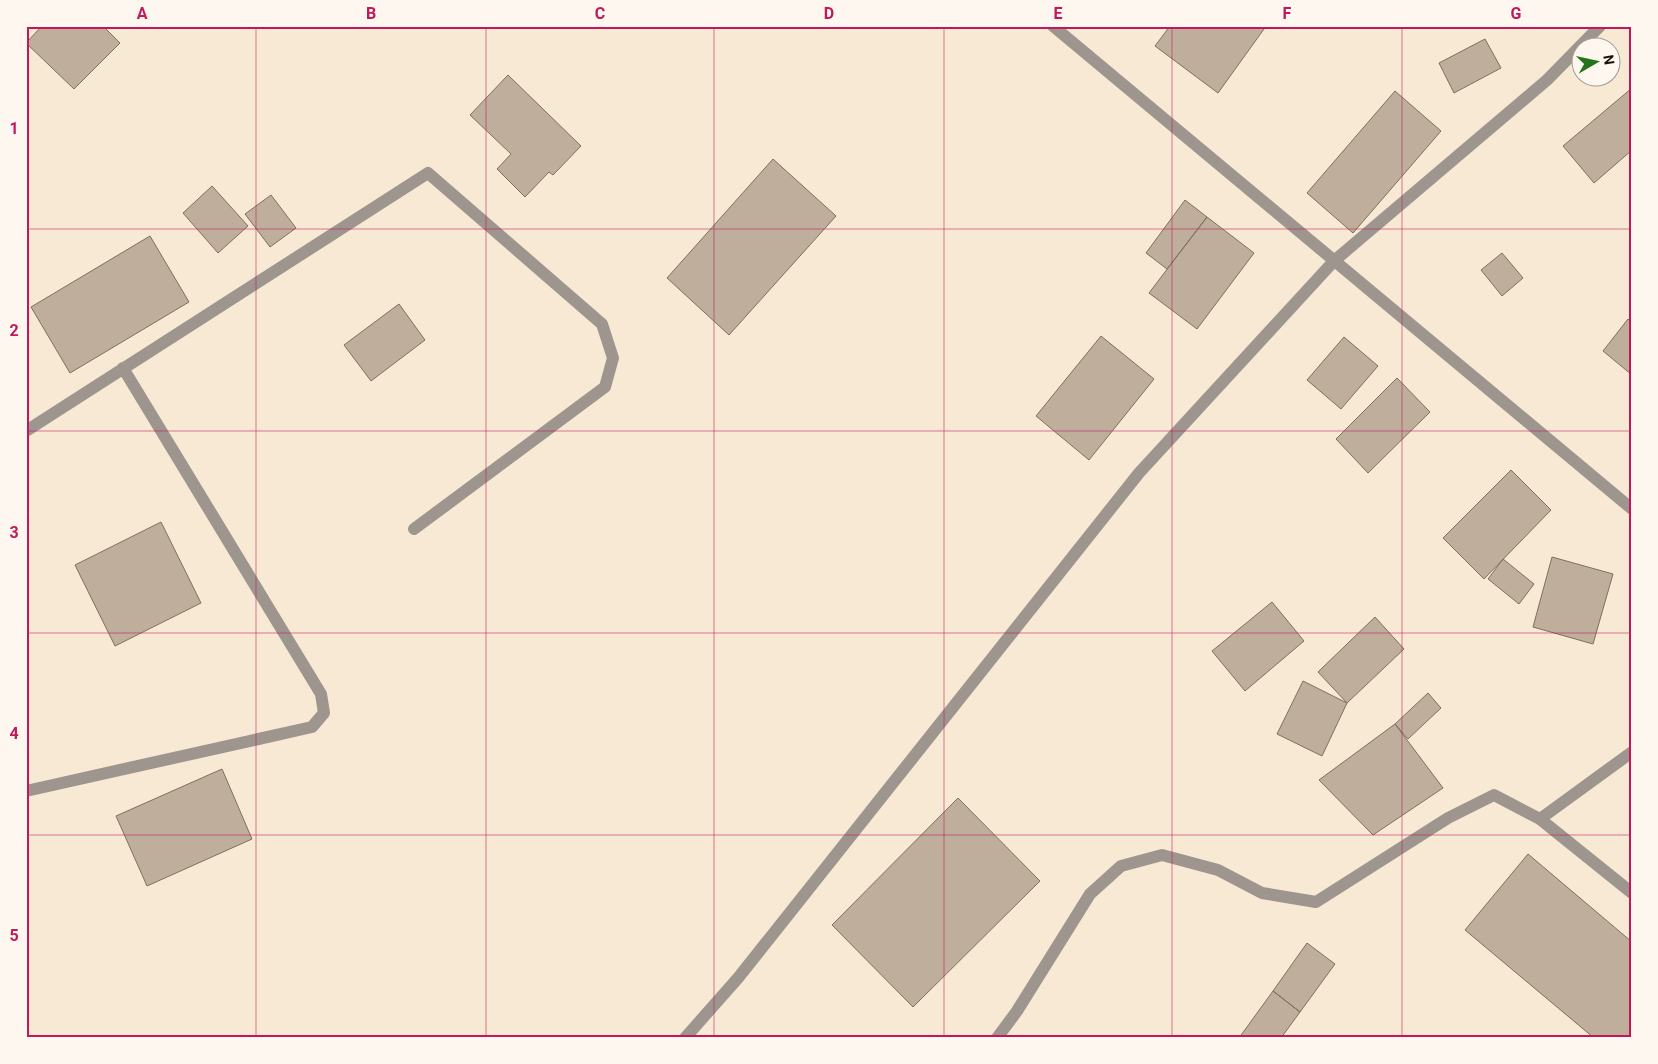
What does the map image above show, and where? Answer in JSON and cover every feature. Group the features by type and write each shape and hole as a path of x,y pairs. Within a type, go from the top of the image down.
{"street":[{"path":"1053,26 1632,508"},
{"path":"685,1038 744,970 1139,473 1334,260 1547,80 1600,26"},
{"path":"26,431 428,173 602,324 613,358 605,387 414,528"},
{"path":"26,791 312,727 324,713 321,694 124,368"},
{"path":"1540,819 1632,752"},
{"path":"997,1038 1017,1011 1090,894 1120,866 1162,855 1218,870 1262,892 1316,902 1448,818 1494,795 1540,819 1632,893"}],"building":[{"path":"42,26 103,26 120,43 74,89 26,43"},
{"path":"1170,26 1261,26 1264,29 1218,93 1155,46"},
{"path":"1485,39 1501,68 1454,93 1439,63"},
{"path":"508,75 581,146 553,175 549,172 525,197 497,169 511,154 470,115"},
{"path":"1632,88 1632,150 1594,183 1563,146"},
{"path":"1395,91 1441,131 1353,233 1307,193"},
{"path":"773,159 836,216 729,335 667,278"},
{"path":"212,186 248,226 218,253 183,213"},
{"path":"271,195 296,228 270,247 245,214"},
{"path":"1185,200 1207,217 1167,269 1146,253"},
{"path":"1207,217 1254,253 1197,329 1149,293"},
{"path":"150,236 189,302 70,373 31,307"},
{"path":"1502,253 1523,278 1502,296 1481,270"},
{"path":"399,304 425,340 371,381 344,345"},
{"path":"1628,319 1632,323 1632,375 1603,351"},
{"path":"1101,336 1154,379 1089,460 1036,416"},
{"path":"1344,337 1378,366 1341,409 1307,380"},
{"path":"1397,378 1430,412 1368,473 1336,439"},
{"path":"1511,470 1551,510 1484,579 1443,538"},
{"path":"161,522 201,603 115,646 75,565"},
{"path":"1552,557 1613,574 1593,644 1533,627"},
{"path":"1503,559 1534,584 1519,604 1488,579"},
{"path":"1272,602 1304,641 1245,691 1212,651"},
{"path":"1375,617 1404,649 1347,703 1318,672"},
{"path":"1303,681 1347,703 1322,756 1277,734"},
{"path":"1428,693 1441,708 1408,739 1395,724"},
{"path":"1395,724 1443,788 1373,835 1319,780"},
{"path":"222,769 252,839 147,886 116,816"},
{"path":"958,798 1040,881 913,1007 832,925"},
{"path":"1528,854 1632,942 1632,1038 1594,1038 1465,930"},
{"path":"1307,943 1335,964 1300,1012 1273,991"},
{"path":"1273,991 1300,1012 1281,1038 1239,1038"}]}
